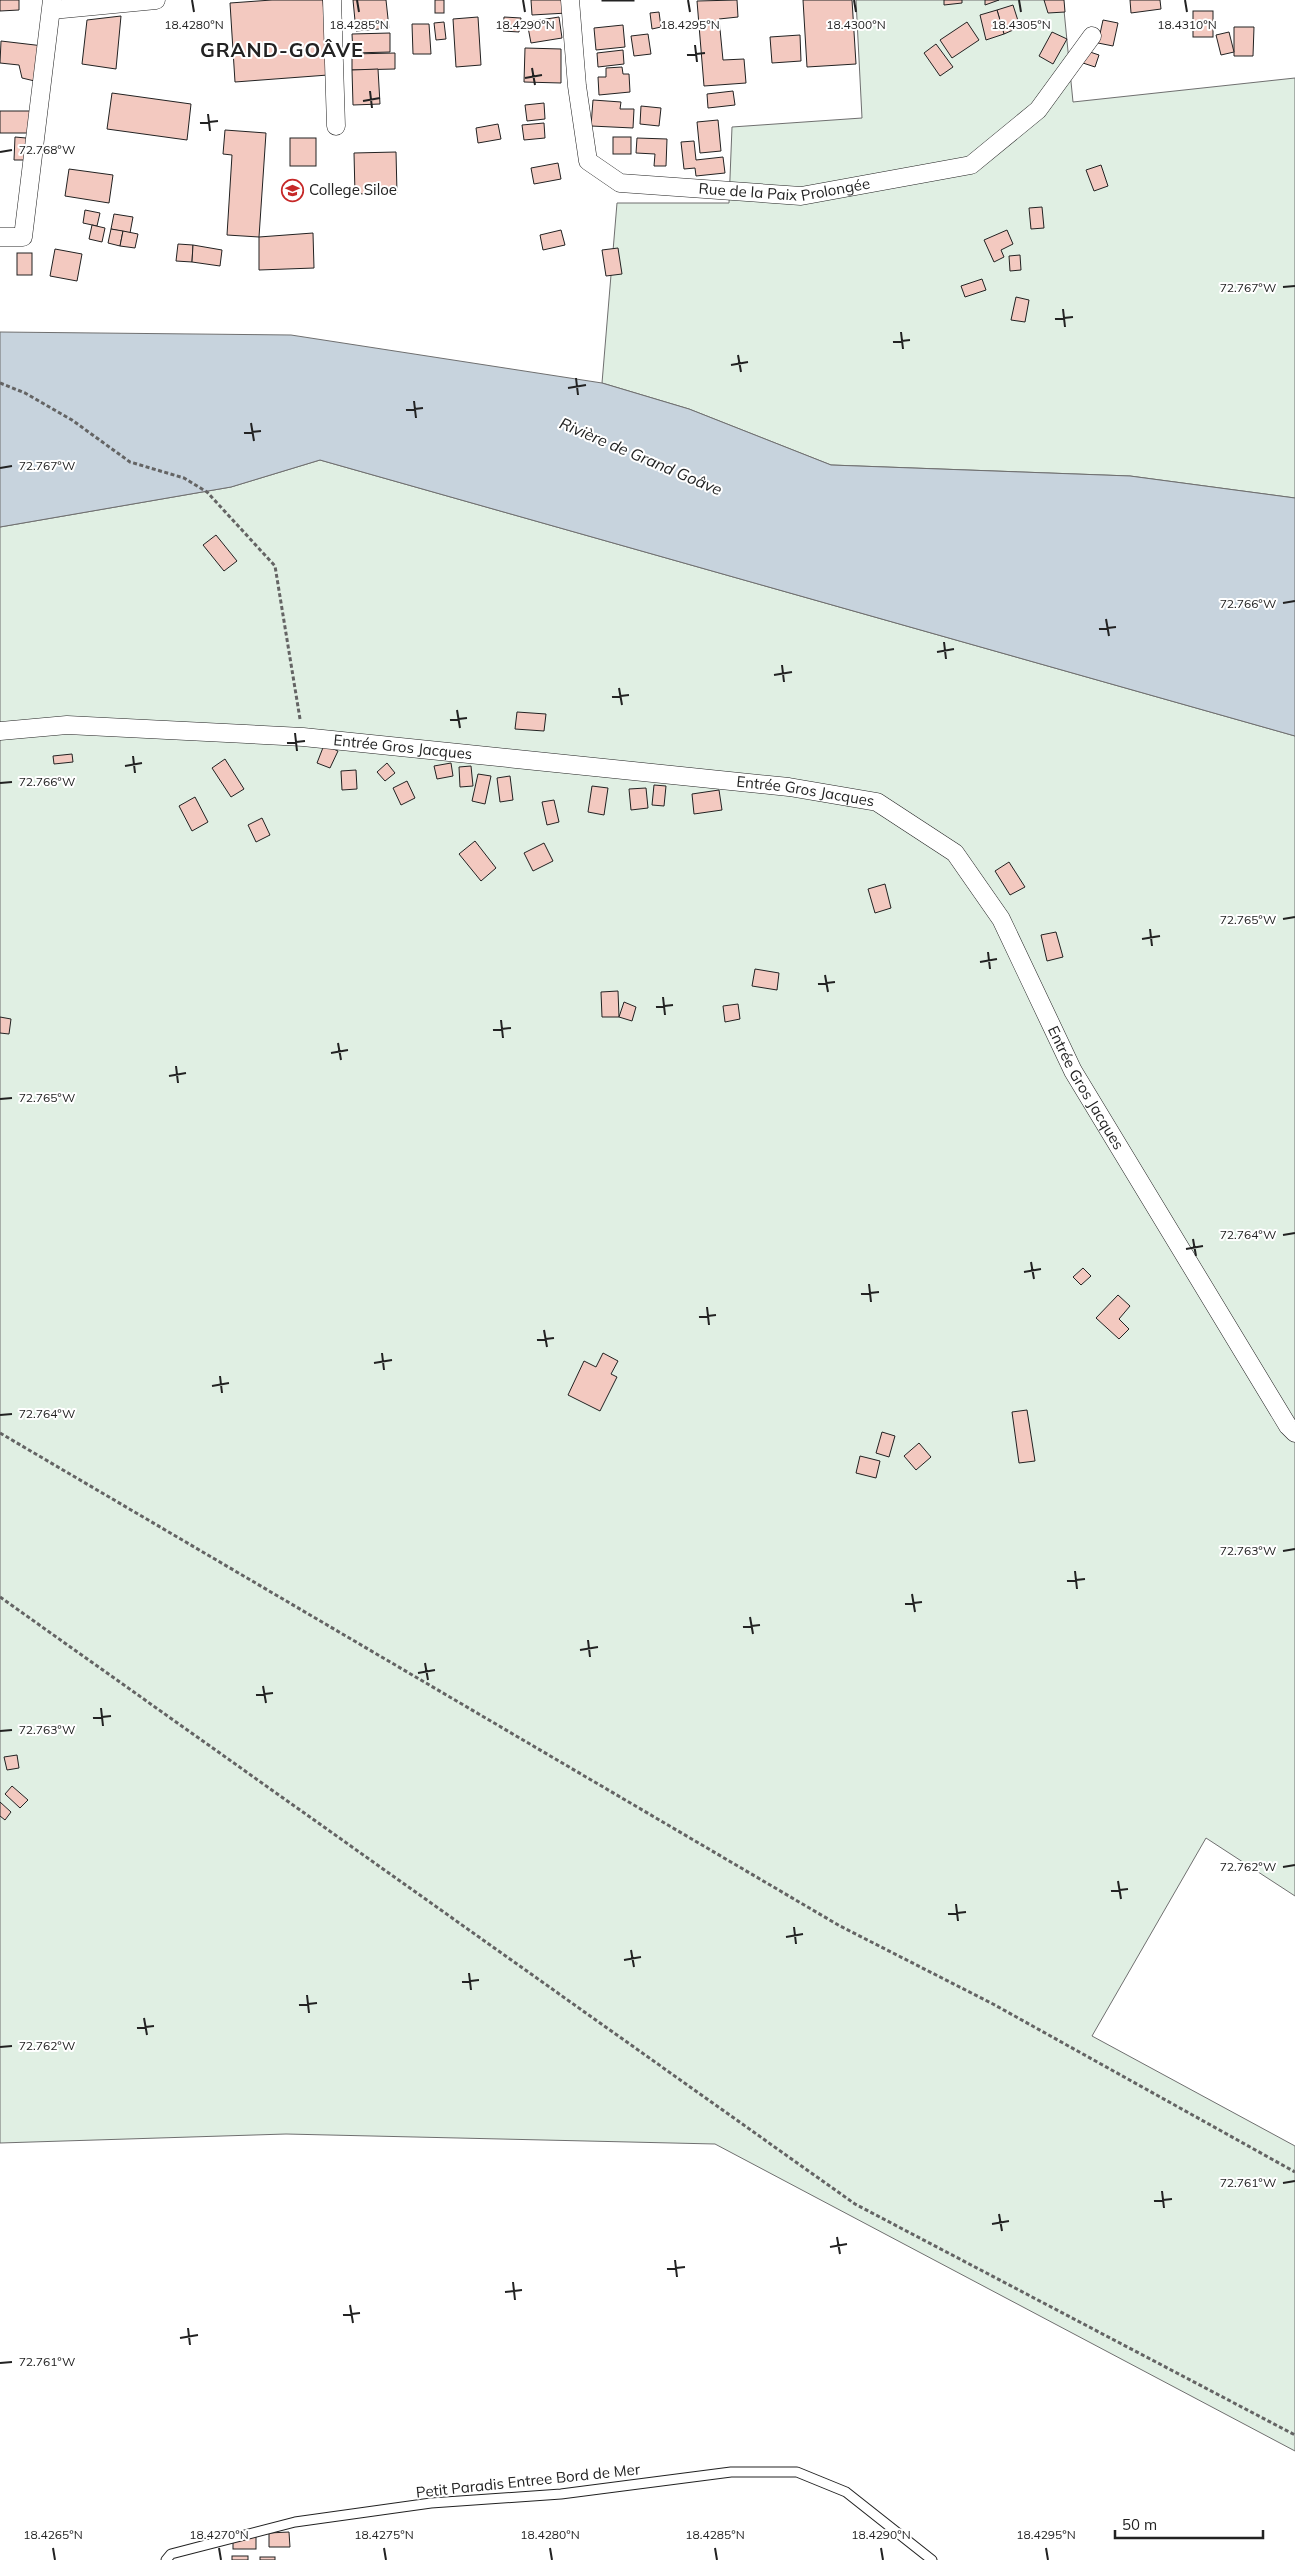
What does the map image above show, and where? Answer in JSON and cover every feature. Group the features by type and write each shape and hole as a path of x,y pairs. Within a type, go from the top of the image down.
{"street":[{"path":"0,237 22,238 52,5 156,0"},
{"path":"332,0 336,126"},
{"name":"Rue de la Paix Prolongée","path":"570,0 577,86 588,161 620,183 801,196 971,165 1038,110 1092,36"},
{"name":"Entrée Gros Jacques","path":"0,731 67,725 303,737 789,787 877,802 955,853 1000,919 1073,1072 1288,1426 1295,1433"}],"lane":[{"name":"Petit Paradis Entree Bord de Mer","path":"166,2560 171,2554 295,2522 431,2503 561,2494 731,2472 797,2472 846,2492 932,2560"}],"path":[{"path":"0,383 25,393 72,420 130,462 184,478 207,492 275,566 303,737"},
{"path":"0,1432 840,1926 993,2004 1295,2172"},
{"path":"0,1597 855,2204 1295,2435"}],"green space":[{"path":"856,0 1063,0 1073,102 1295,78 1295,498 1130,476 831,465 689,409 602,383 617,203 729,203 732,127 862,118"},
{"path":"320,460 1295,736 1295,1896 1206,1838 1092,2036 1295,2146 1295,2451 715,2144 286,2134 0,2143 0,527 231,487"}],"water":[{"name":"Rivière de Grand Goâve","path":"0,332 291,335 602,383 689,409 831,465 1130,476 1295,498 1295,736 320,460 231,487 0,527"}],"building":[{"path":"0,0 19,0 19,10 0,11"},
{"path":"272,0 323,0 328,75 235,82 230,3"},
{"path":"353,0 386,0 389,28 356,31"},
{"path":"435,0 444,0 444,13 435,13"},
{"path":"531,0 566,0 567,13 532,15"},
{"path":"634,0 634,1 602,1"},
{"path":"737,0 738,17 719,19 723,60 744,59 746,83 704,86 697,1"},
{"path":"803,0 852,0 856,64 807,67"},
{"path":"944,0 962,0 962,3 944,5"},
{"path":"985,0 999,0 985,5"},
{"path":"1044,0 1064,0 1065,12 1048,13"},
{"path":"1130,0 1160,0 1161,9 1131,13"},
{"path":"1013,5 1020,27 1004,34 997,10"},
{"path":"997,10 1004,34 986,40 980,15"},
{"path":"1193,11 1213,11 1213,37 1193,37"},
{"path":"659,12 661,27 652,29 650,13"},
{"path":"121,16 116,69 82,64 87,20"},
{"path":"478,17 481,65 456,67 453,19"},
{"path":"504,17 521,18 519,32 503,31"},
{"path":"559,17 562,38 531,43 527,22"},
{"path":"1103,20 1118,23 1113,46 1098,43"},
{"path":"444,22 446,39 436,40 434,23"},
{"path":"967,22 979,40 952,58 940,40"},
{"path":"412,24 429,24 431,54 413,54"},
{"path":"623,25 625,47 596,50 594,28"},
{"path":"1234,27 1254,27 1253,56 1234,56"},
{"path":"1052,32 1067,39 1053,64 1039,56"},
{"path":"1229,32 1234,52 1221,55 1216,35"},
{"path":"390,33 390,52 353,53 352,34"},
{"path":"648,34 651,54 634,56 631,36"},
{"path":"800,35 801,61 772,63 770,37"},
{"path":"1,41 52,47 43,83 22,78 19,65 0,63"},
{"path":"936,44 953,67 940,76 924,53"},
{"path":"525,48 561,49 561,83 524,82"},
{"path":"623,50 624,64 598,67 597,53"},
{"path":"1087,51 1099,55 1095,67 1083,63"},
{"path":"395,53 395,69 352,70 352,54"},
{"path":"622,67 623,74 629,74 630,92 599,95 598,77 606,77 606,68"},
{"path":"378,69 380,104 353,105 352,70"},
{"path":"733,91 735,105 708,108 707,94"},
{"path":"112,93 191,104 187,140 107,129"},
{"path":"593,100 621,102 620,109 634,109 633,128 591,126"},
{"path":"544,103 545,119 527,121 525,105"},
{"path":"641,106 661,108 659,126 640,124"},
{"path":"0,111 31,111 31,133 0,133"},
{"path":"718,120 721,151 700,153 697,122"},
{"path":"544,123 545,138 524,140 522,125"},
{"path":"498,124 501,139 478,143 476,128"},
{"path":"225,130 266,133 259,237 227,235 232,155 223,154"},
{"path":"15,137 37,139 37,160 14,160"},
{"path":"613,137 631,137 631,154 613,154"},
{"path":"290,138 316,138 316,166 290,166"},
{"path":"637,138 667,139 666,166 654,166 655,154 636,153"},
{"path":"694,141 696,160 723,157 725,173 696,176 695,168 684,169 681,142"},
{"path":"396,152 397,193 355,194 354,153"},
{"path":"558,163 561,179 534,184 531,168"},
{"path":"1101,165 1108,186 1094,191 1086,170"},
{"path":"69,169 113,175 109,203 65,196"},
{"path":"1042,207 1044,228 1031,229 1029,208"},
{"path":"85,210 100,213 97,226 83,223"},
{"path":"114,214 133,217 130,233 111,229"},
{"path":"92,225 105,228 102,242 89,239"},
{"path":"111,229 123,231 120,246 108,243"},
{"path":"561,230 565,245 543,250 540,235"},
{"path":"1007,230 1013,244 1001,250 1004,257 994,262 984,240"},
{"path":"123,231 138,234 135,248 120,246"},
{"path":"313,233 314,268 259,270 259,237"},
{"path":"178,244 193,245 192,262 176,261"},
{"path":"193,245 222,250 220,266 192,262"},
{"path":"618,248 622,274 606,276 602,250"},
{"path":"55,249 82,254 77,281 50,276"},
{"path":"17,253 32,253 32,275 17,275"},
{"path":"1020,255 1021,270 1010,271 1009,256"},
{"path":"982,279 986,290 965,297 961,286"},
{"path":"1016,297 1029,300 1025,322 1011,320"},
{"path":"216,535 237,561 224,571 203,545"},
{"path":"517,712 546,714 544,731 515,729"},
{"path":"324,745 338,751 330,768 317,763"},
{"path":"72,754 73,762 54,764 53,756"},
{"path":"225,759 244,789 231,797 212,768"},
{"path":"387,763 395,773 385,781 377,772"},
{"path":"451,763 453,776 437,779 434,766"},
{"path":"471,766 473,786 460,787 459,767"},
{"path":"356,770 357,789 342,790 341,771"},
{"path":"478,774 491,776 485,804 472,801"},
{"path":"510,776 513,800 500,802 497,778"},
{"path":"407,781 415,798 401,805 393,788"},
{"path":"654,785 666,786 664,806 652,805"},
{"path":"592,786 608,788 604,815 588,812"},
{"path":"646,788 648,808 631,810 629,789"},
{"path":"719,790 722,810 694,814 692,794"},
{"path":"195,797 208,822 192,831 179,806"},
{"path":"554,800 559,822 547,825 542,802"},
{"path":"262,818 270,835 256,842 248,825"},
{"path":"475,841 496,868 481,881 459,854"},
{"path":"544,843 553,861 533,871 524,853"},
{"path":"1009,862 1025,887 1010,895 995,871"},
{"path":"885,884 891,908 875,913 868,889"},
{"path":"1056,932 1063,957 1047,961 1041,935"},
{"path":"755,969 779,973 777,990 752,986"},
{"path":"618,991 619,1017 602,1017 601,992"},
{"path":"624,1002 636,1007 632,1021 619,1017"},
{"path":"738,1004 740,1019 725,1022 723,1006"},
{"path":"0,1017 11,1019 9,1034 0,1033"},
{"path":"1083,1268 1091,1276 1081,1285 1073,1277"},
{"path":"1118,1295 1130,1306 1119,1319 1129,1329 1119,1339 1096,1318"},
{"path":"603,1353 618,1361 611,1374 617,1377 600,1411 568,1395 584,1361 596,1367"},
{"path":"1027,1410 1035,1461 1019,1463 1012,1412"},
{"path":"882,1432 895,1436 889,1457 876,1453"},
{"path":"919,1443 931,1457 916,1470 904,1456"},
{"path":"860,1456 880,1461 876,1478 856,1473"},
{"path":"17,1755 19,1768 7,1770 4,1757"},
{"path":"12,1786 28,1800 20,1808 5,1794"},
{"path":"0,1802 11,1812 5,1820 0,1816"},
{"path":"289,2532 290,2547 269,2547 269,2533"},
{"path":"233,2534 256,2534 256,2549 233,2549"},
{"path":"232,2556 248,2556 248,2560 232,2560"},
{"path":"260,2557 275,2557 275,2560 260,2560"}],"place":[{"name":"College Siloe","path":"293,190"}],"district":[{"name":"GRAND-GOÂVE","path":"282,50"}]}
